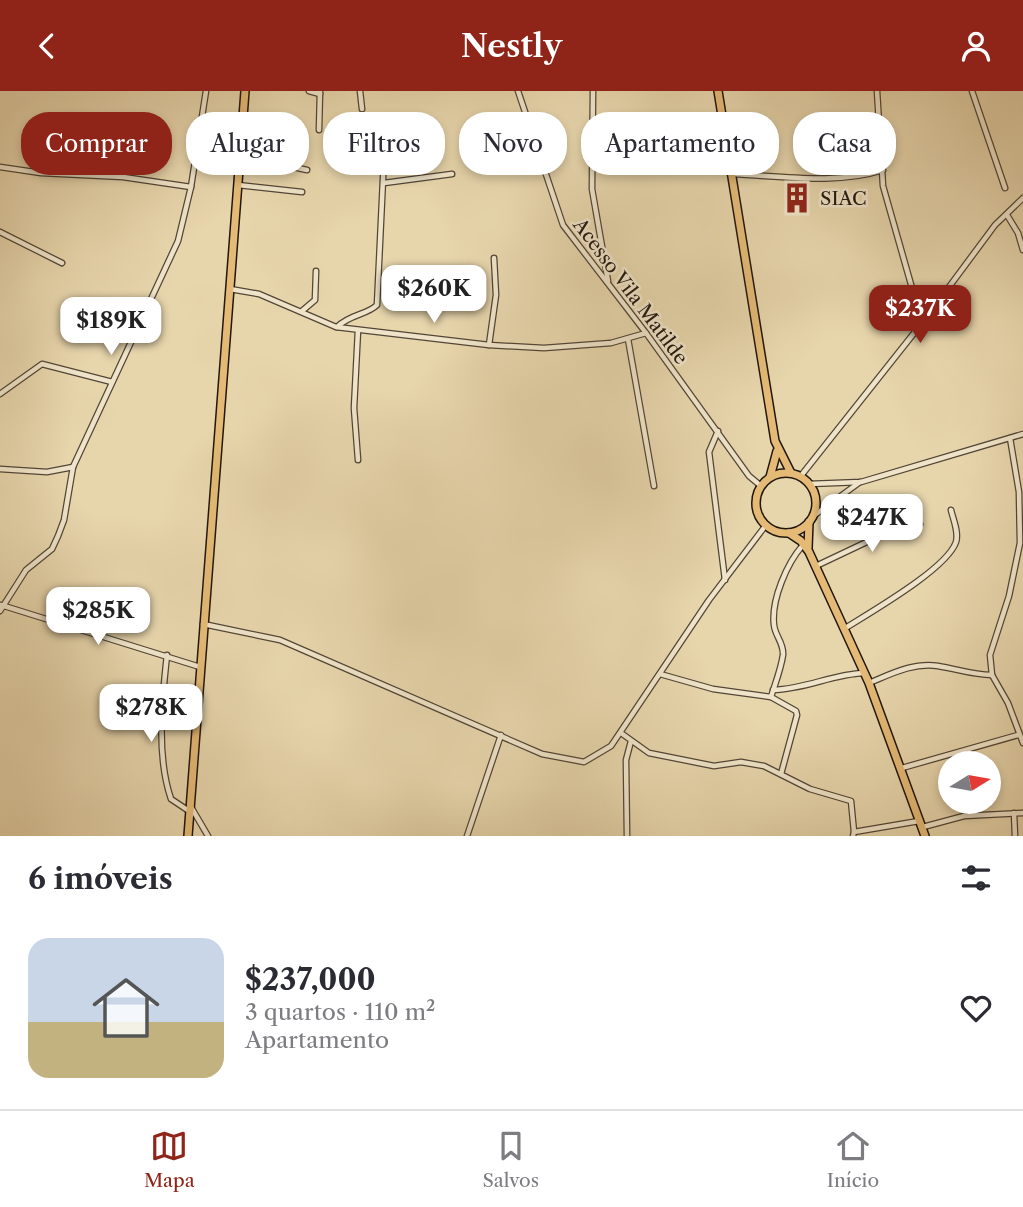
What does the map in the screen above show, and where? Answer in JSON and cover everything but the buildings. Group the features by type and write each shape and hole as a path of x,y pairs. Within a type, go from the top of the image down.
{"main road":[{"path":"243,112 245,91"},
{"path":"718,91 721,112"},
{"path":"188,836 202,624 239,175"},
{"path":"731,175 777,450 791,474"},
{"path":"777,450 770,477 761,486 756,506 766,525 789,533 804,544 809,552 869,683 925,836"},
{"path":"770,477 791,474 800,477 815,495 807,536 809,552"},
{"path":"789,533 797,531 811,518"}],"street":[{"path":"0,611 26,570 55,543 64,520 73,467 177,241 191,187 206,91"},
{"path":"309,91 320,92 319,129"},
{"path":"360,91 362,109"},
{"name":"Acesso Vila Matilde","path":"519,91 560,219 749,476 761,486"},
{"path":"593,91 592,189 608,282"},
{"path":"877,91 880,112"},
{"path":"972,91 1005,188"},
{"path":"0,167 41,173 123,177 191,187"},
{"path":"384,183 452,174"},
{"path":"336,327 349,316 373,310 377,305 384,175"},
{"path":"759,175 843,178 867,175"},
{"path":"883,175 885,193 901,252 916,302 926,318"},
{"path":"238,185 302,192"},
{"path":"800,477 926,318 995,225 1023,198"},
{"path":"1007,215 1018,233 1023,250"},
{"path":"0,232 62,263"},
{"path":"489,345 496,288 494,258"},
{"path":"302,311 315,300 316,271"},
{"path":"230,289 259,294 336,327 489,345 544,348 628,339 646,333"},
{"path":"358,330 354,429 358,460"},
{"path":"628,339 654,486"},
{"path":"0,394 42,364 112,383"},
{"path":"718,431 709,452 724,580"},
{"path":"809,485 860,482 1023,434"},
{"path":"1010,438 1021,492 1022,543 1009,596 992,644 992,675 1008,703 1023,743"},
{"path":"0,470 47,472 73,467"},
{"path":"811,518 860,482"},
{"path":"844,629 893,599 950,552 957,536 951,510"},
{"path":"816,566 873,539 920,524"},
{"path":"202,624 280,640 542,754 584,762 603,753 621,733 724,580 766,525"},
{"path":"771,697 783,657 783,645 775,629 775,609 789,568 804,544"},
{"path":"2,605 200,667"},
{"path":"167,655 163,692 166,774 171,799 190,809 208,836"},
{"path":"869,683 911,667 926,665 975,675 992,675"},
{"path":"774,690 814,685 842,674 864,673"},
{"path":"660,674 713,689 771,697 796,711 781,774"},
{"path":"621,733 649,753 714,766 749,763 781,774 810,789 851,801 853,834 964,816 1023,813"},
{"path":"467,836 500,735"},
{"path":"902,768 1018,735"},
{"path":"627,836 626,760 631,741"},
{"path":"1014,813 1015,836"}],"place":[{"name":"SIAC","path":"797,198"}]}
